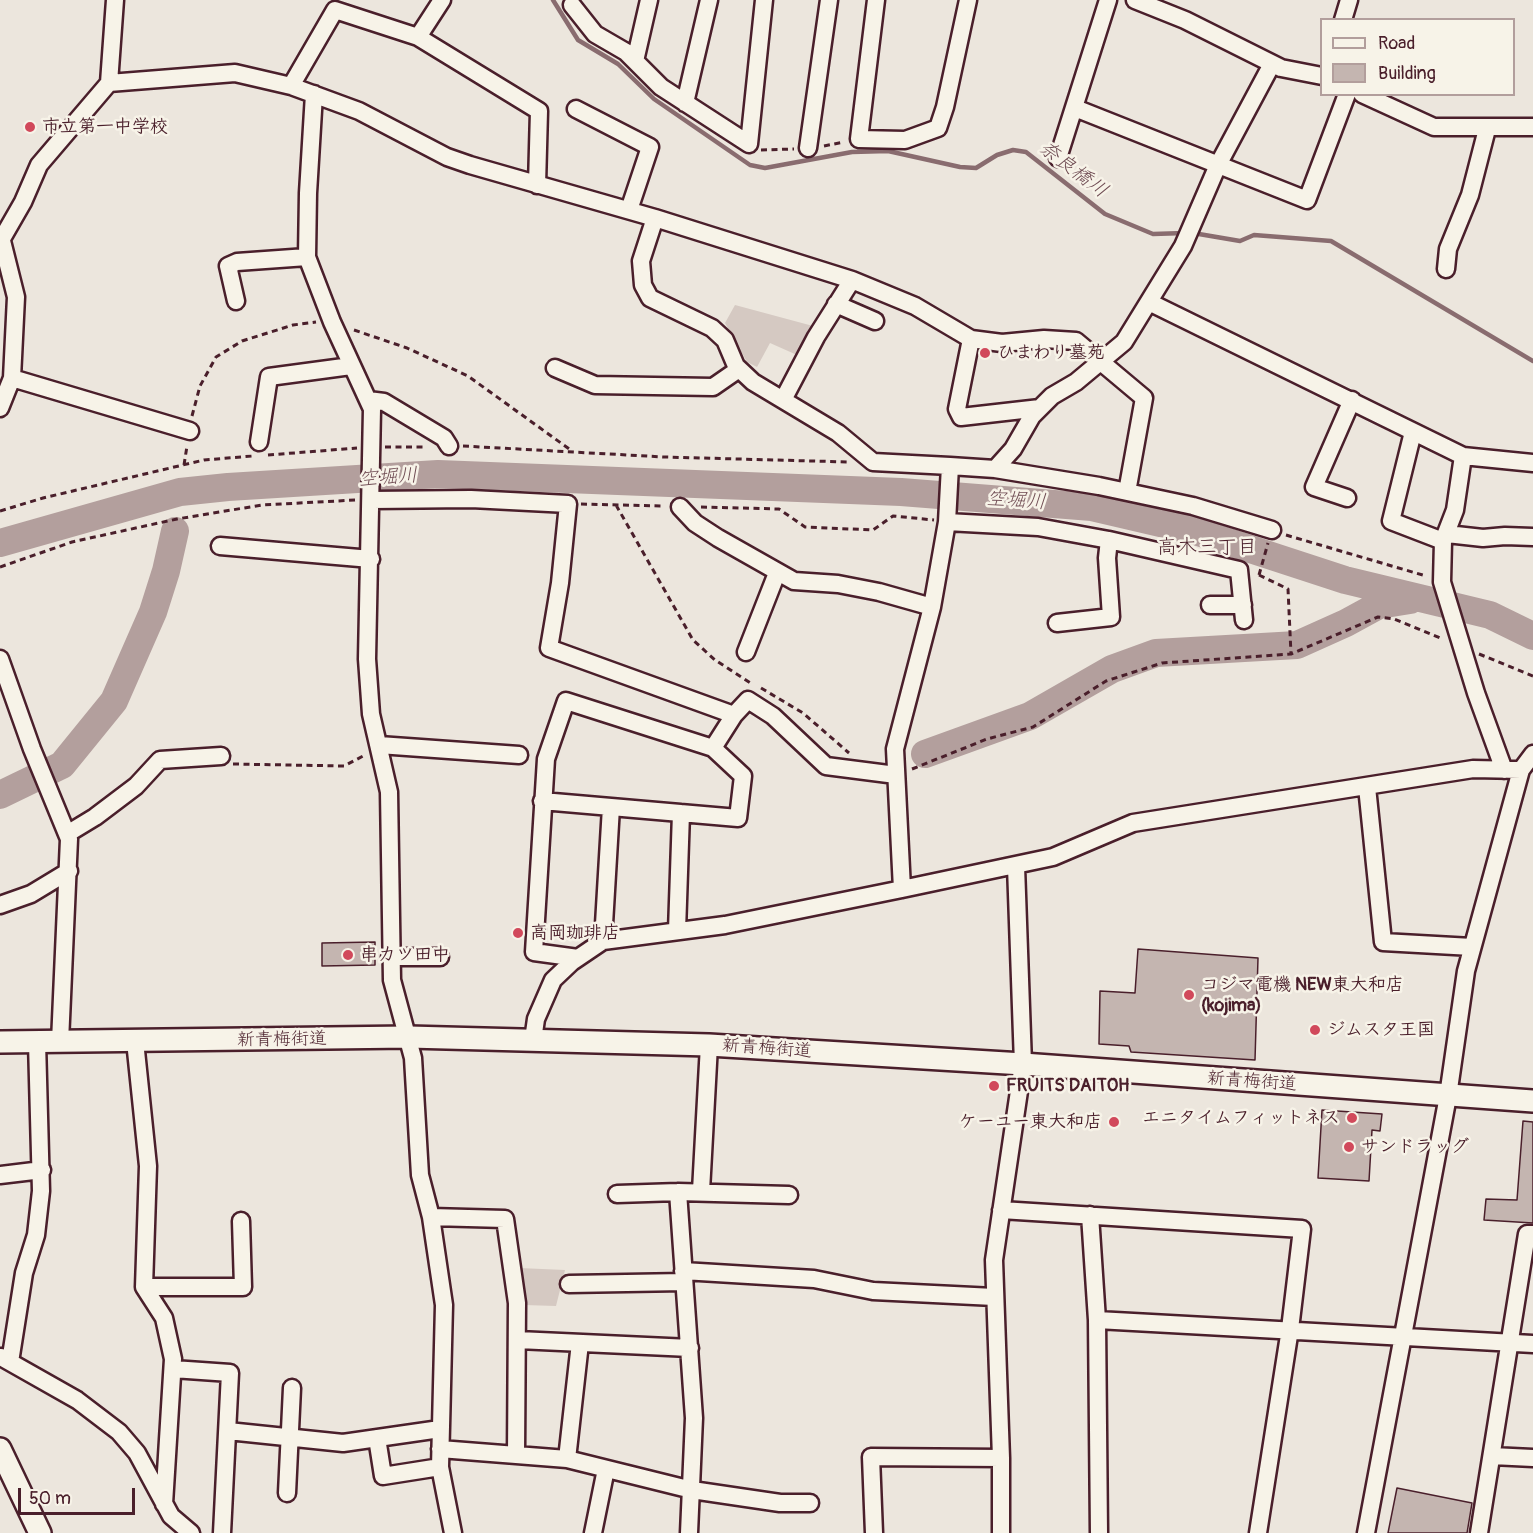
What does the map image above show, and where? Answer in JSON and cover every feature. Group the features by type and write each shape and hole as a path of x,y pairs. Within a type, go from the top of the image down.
{"main road":[{"name":"新青梅街道","path":"0,1042 409,1037 708,1045 1023,1064 1533,1101"},
{"path":"0,1449 40,1533"}],"street":[{"path":"0,408 12,378 16,297 1,242 23,202 39,165 109,82 115,0"},
{"path":"418,37 442,0"},
{"path":"635,61 649,0"},
{"path":"685,103 709,0"},
{"path":"572,6 595,34 626,52 661,87 749,144 764,0"},
{"path":"808,148 829,0"},
{"path":"876,0 859,139 905,140 938,128 968,0"},
{"path":"1058,158 1108,0"},
{"path":"1135,0 1185,20 1272,64 1320,76"},
{"path":"1344,18 1349,0"},
{"path":"291,86 338,5 418,37 539,111 537,185"},
{"path":"995,469 1013,449 1032,416 1052,396 1102,362 1124,342 1150,303 1184,244 1218,165 1272,64"},
{"path":"109,82 236,73 291,86 359,111 447,157 629,210 852,280 915,306 971,339 1002,343 1064,339 1076,342 1144,398 1126,492"},
{"path":"314,94 307,257 351,366 372,410 367,659 371,714 389,792 392,980 409,1037 416,1094 420,1175 431,1217 444,1305 440,1449 453,1533"},
{"path":"1075,108 1307,200 1346,96"},
{"path":"1366,96 1434,127 1488,129 1533,127"},
{"path":"576,109 650,147 629,210"},
{"path":"1446,269 1448,249 1470,195 1488,129"},
{"path":"655,218 641,261 643,285 650,298 712,328 724,340 739,369 753,382 838,433 873,462 949,470 995,469 1193,506 1272,530"},
{"path":"236,301 228,266 237,262 307,257"},
{"path":"783,398 852,280"},
{"path":"1150,303 1463,456 1533,464"},
{"path":"836,304 875,321"},
{"path":"971,339 957,409 960,417 1040,408"},
{"path":"259,442 269,377 351,366"},
{"path":"555,368 595,385 713,387 739,369"},
{"path":"12,378 190,431"},
{"path":"368,400 384,402 444,438 449,446"},
{"path":"1347,498 1314,486 1352,400"},
{"path":"1413,432 1391,521 1445,538 1533,537"},
{"path":"1366,1533 1448,1096 1472,947 1512,770 1462,647 1442,582 1445,538 1460,487 1463,456"},
{"path":"902,890 895,749 932,607 947,519 949,470"},
{"path":"372,497 568,504 560,583 549,648 734,715"},
{"path":"680,507 695,523 794,581 869,590 932,607"},
{"path":"947,519 1038,527 1110,540 1239,570 1244,613 1210,605"},
{"path":"1057,623 1111,617 1107,558 1110,540"},
{"path":"220,546 370,559"},
{"path":"746,652 777,573"},
{"path":"2,670 38,766 67,834 69,871 60,1042"},
{"path":"712,748 734,715 748,700 773,716 826,766 896,772"},
{"path":"542,801 738,818 743,776 712,748 567,701 546,759 542,801 534,952 578,958"},
{"path":"379,747 519,755"},
{"path":"533,1040 536,1019 553,980 578,958 603,941 724,925 1016,866 1053,857 1133,823 1473,769 1512,770 1533,754"},
{"path":"67,834 95,817 136,786 160,760 220,756"},
{"path":"1367,787 1383,942 1472,947"},
{"path":"603,941 611,807"},
{"path":"677,931 681,813"},
{"path":"1001,1533 1001,1458 994,1260 1023,1064 1016,866"},
{"path":"0,905 31,894 69,871"},
{"path":"390,957 440,957"},
{"path":"135,1041 148,1166 144,1287 164,1318 173,1359 164,1504"},
{"path":"37,1042 42,1170 36,1235 24,1273 5,1359 77,1400 119,1432 137,1453 171,1516 191,1533"},
{"path":"701,1191 708,1045"},
{"path":"0,1175 42,1170"},
{"path":"618,1194 701,1191 789,1195"},
{"path":"678,1192 694,1418 688,1533"},
{"path":"1001,1210 1302,1229 1290,1329 1258,1533"},
{"path":"1090,1215 1097,1320 1099,1533"},
{"path":"431,1217 505,1219 517,1303 516,1455"},
{"path":"144,1287 243,1287 241,1221"},
{"path":"1479,1533 1527,1234 1533,1234"},
{"path":"569,1284 684,1277 814,1279 873,1291 994,1297"},
{"path":"1097,1320 1533,1344"},
{"path":"518,1340 690,1348"},
{"path":"567,1459 580,1343"},
{"path":"173,1369 230,1372 222,1533"},
{"path":"287,1493 292,1388"},
{"path":"228,1431 343,1443 440,1429"},
{"path":"377,1438 383,1476 441,1467"},
{"path":"440,1449 567,1459 692,1490 780,1503 810,1503"},
{"path":"1492,1456 1533,1458"},
{"path":"874,1533 871,1457 1001,1458"},
{"path":"592,1533 606,1470"}],"path":[{"path":"0,511 43,498 204,460 373,448 449,446 664,457 873,462"},
{"path":"0,567 72,542 177,519 262,505 372,497"},
{"path":"568,504 779,509 805,527 873,530 893,516 947,519"},
{"path":"1259,575 1272,530 1442,582"},
{"path":"1239,570 1259,575 1288,589 1291,654"},
{"path":"896,772 905,772 987,739 1033,727 1106,681 1162,663 1291,654 1378,617 1394,619 1533,676"},
{"path":"220,756 224,763 344,766 379,747"}],"shaded area":[{"path":"735,305 813,326 797,355 770,343 757,367 747,362 725,323"},
{"path":"519,1268 565,1270 556,1306 524,1305"}],"building":[{"path":"375,942 375,965 322,966 322,943"},
{"path":"1138,949 1258,958 1255,1060 1131,1052 1129,1046 1099,1044 1100,991 1135,993"},
{"path":"1322,1110 1382,1114 1380,1131 1372,1130 1369,1181 1318,1178"},
{"path":"1523,1121 1533,1122 1533,1223 1484,1220 1486,1199 1517,1200"},
{"path":"1397,1488 1472,1503 1467,1533 1388,1533"}],"waterway":[{"name":"奈良橋川","path":"553,0 578,40 618,64 654,99 750,165 765,168 852,152 888,151 960,167 976,168 997,155 1013,150 1026,152 1105,214 1153,234 1185,233"},
{"name":"奈良橋川","path":"1193,233 1240,241 1254,235 1331,241 1533,361"},
{"name":"空堀川","path":"0,543 180,492 438,474 901,492 1092,507 1195,531 1345,580 1490,615 1533,636"},
{"name":"空堀川","path":"0,795 62,765 114,701 153,612 175,531"},
{"name":"空堀川","path":"925,754 1030,716 1112,669 1156,653 1297,645 1379,605 1410,600"}],"place":[{"name":"市立第一中学校","path":"30,127"},
{"name":"ひまわり墓苑","path":"985,353"},
{"name":"高岡珈琲店","path":"518,933"},
{"name":"串カツ田中","path":"348,955"},
{"name":"コジマ電機 NEW東大和店 (kojima)","path":"1189,995"},
{"name":"ジムスタ王国","path":"1315,1030"},
{"name":"FRUITS DAITOH","path":"994,1086"},
{"name":"エニタイムフィットネス","path":"1352,1118"},
{"name":"ケーユー東大和店","path":"1114,1122"},
{"name":"サンドラッグ","path":"1349,1147"}],"district":[{"name":"高木三丁目","path":"1207,548"}]}
